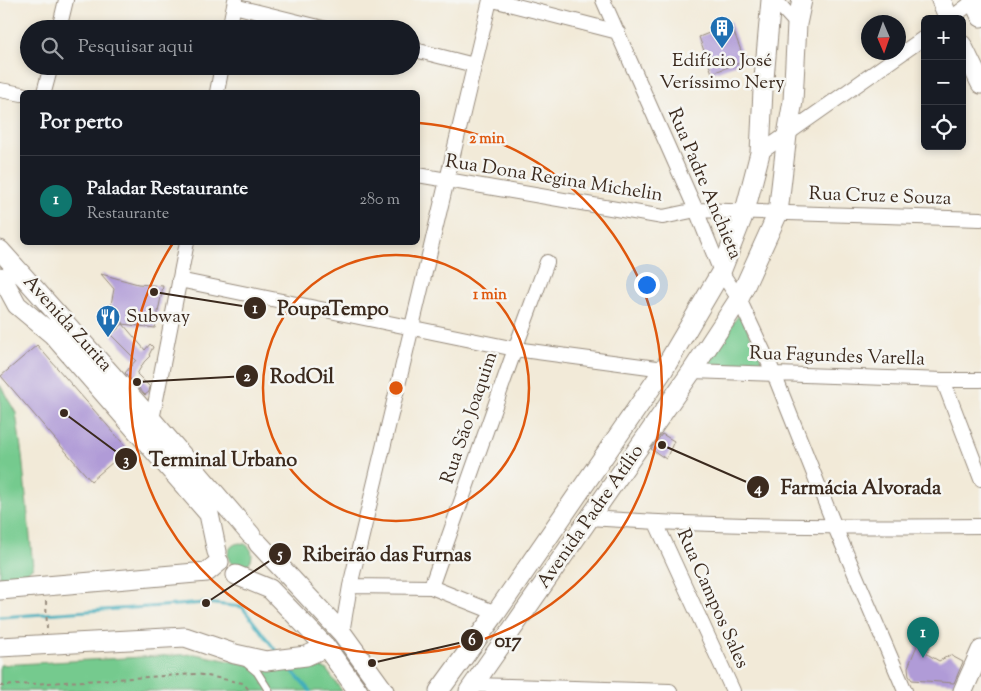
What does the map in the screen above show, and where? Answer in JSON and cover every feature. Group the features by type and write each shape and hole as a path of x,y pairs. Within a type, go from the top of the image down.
{"street":[{"path":"61,20 66,0"},
{"path":"342,633 350,586 491,0 618,32"},
{"name":"Rua Padre Anchieta","path":"603,0 696,210 721,272 739,299 774,374 835,527 905,691"},
{"path":"773,0 798,24"},
{"name":"Avenida Padre Atílio","path":"443,686 496,613 664,369 721,272 745,210 760,153 763,90 773,0"},
{"name":"Avenida Padre Atílio","path":"472,688 692,372 739,299 778,213 793,101 798,24 802,0"},
{"path":"941,0 948,15"},
{"path":"231,20 234,3 295,20"},
{"path":"957,15 976,5"},
{"path":"760,153 787,136 921,39"},
{"path":"420,51 474,65"},
{"path":"966,53 981,84"},
{"path":"44,90 48,75"},
{"path":"217,90 220,75"},
{"path":"0,90 20,94"},
{"name":"Rua Dona Regina Michelin","path":"420,175 656,217 671,216 696,210 745,210"},
{"name":"Rua Cruz e Souza","path":"745,210 778,213 981,219"},
{"path":"152,420 186,245"},
{"name":"Avenida Zurita","path":"0,250 152,420 254,539 342,633 384,691"},
{"name":"Rua São Joaquim","path":"430,587 548,262"},
{"name":"Avenida Zurita","path":"1,280 18,305 53,336 209,514 214,562"},
{"path":"179,280 515,349 664,369"},
{"path":"18,305 38,291"},
{"name":"Rua Fagundes Varella","path":"692,372 981,380"},
{"path":"943,380 981,479"},
{"path":"589,518 656,523 835,527 981,526"},
{"name":"Rua Campos Sales","path":"656,523 733,691"},
{"path":"214,562 223,538 229,534 236,532 254,539 261,557 259,563 249,573 236,575"},
{"path":"0,590 214,562 225,571 270,589 326,647 358,691"},
{"path":"350,586 430,587 496,613"},
{"path":"0,646 185,637 235,654 266,661 306,656 326,647"},
{"path":"963,691 981,650"},
{"path":"443,686 670,691"}],"lane":[{"path":"235,654 257,672 269,691"}],"path":[{"path":"46,598 47,626"},
{"path":"0,686 197,674 244,683 250,691"}],"green space":[{"path":"740,313 766,370 702,367"},
{"path":"0,385 16,413 33,567 19,580 0,582"},
{"path":"240,543 248,547 252,555 248,563 240,567 232,563 228,555 232,547"},
{"path":"195,654 270,669 315,666 326,669 342,691 0,691 0,665"}],"building":[{"name":"Edifício José Veríssimo Nery","path":"730,22 745,61 712,73 699,37 719,29 718,27"},
{"path":"101,274 138,284 163,286 155,328 123,324 145,350 150,344 153,347 150,356 137,374 150,387 149,392 145,395 125,373 136,360 111,335 124,323 108,320 114,289"},
{"path":"37,345 128,449 91,481 1,376"},
{"path":"662,434 674,441 666,459 651,449"},
{"path":"921,636 932,641 927,654 939,661 950,655 963,662 954,683 912,680 909,676 908,667"}],"waterway":[{"path":"0,617 206,603 242,607 277,652"},
{"path":"287,665 310,691"}],"place":[{"name":"Edifício José Veríssimo Nery","path":"722,49"},
{"name":"PoupaTempo","path":"154,292"},
{"name":"Subway","path":"108,338"},
{"name":"RodOil","path":"137,382"},
{"name":"Terminal Urbano","path":"64,413"},
{"name":"Farmácia Alvorada","path":"662,445"},
{"name":"Ribeirão das Furnas","path":"206,603"},
{"name":"Paladar Restaurante","path":"923,658"},
{"name":"017","path":"372,663"}]}
